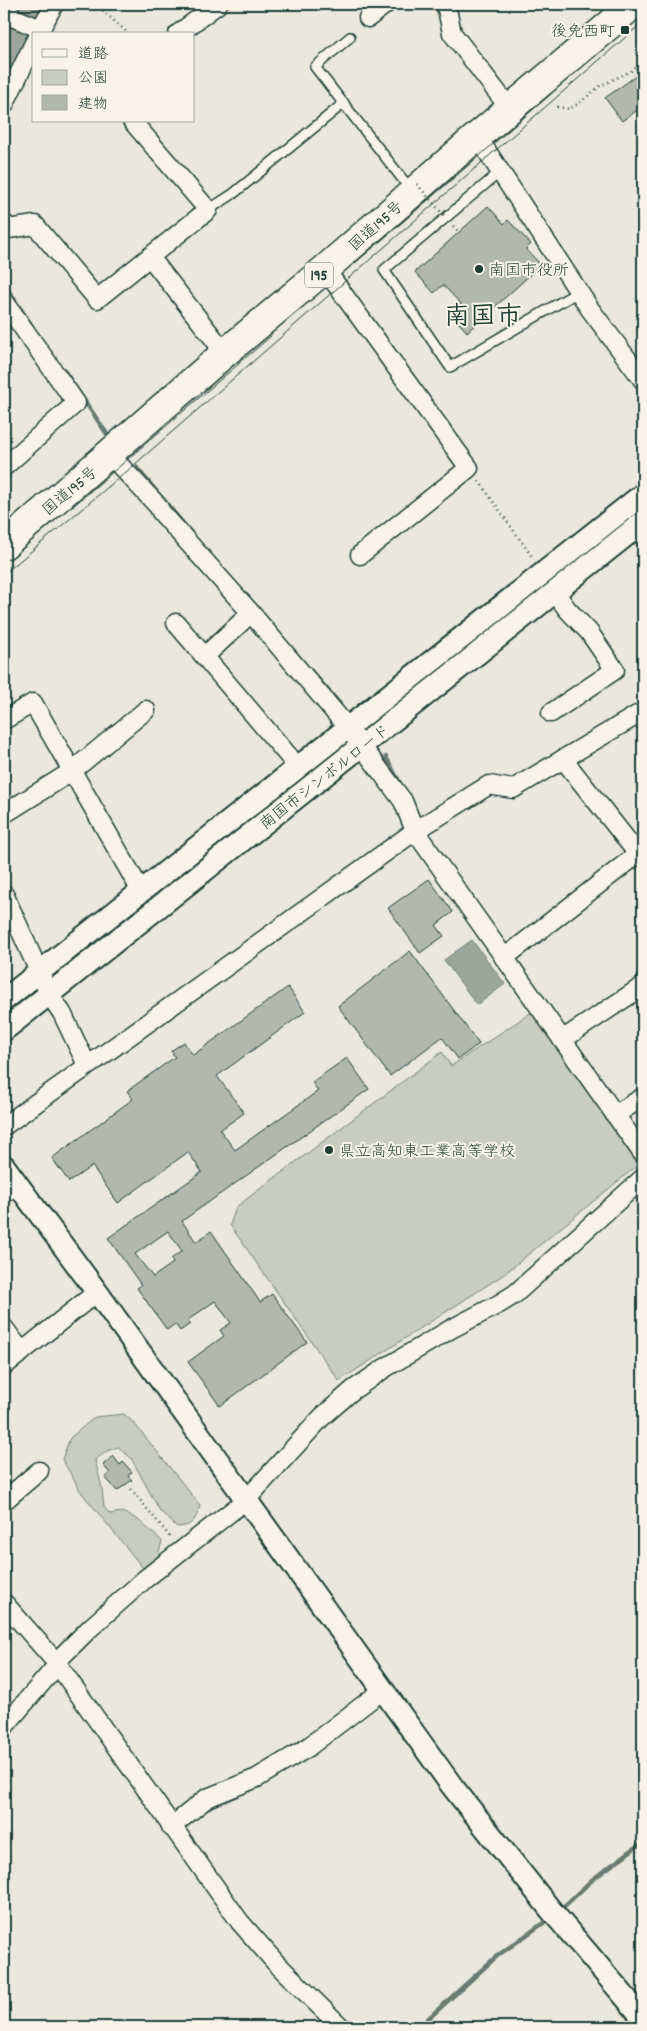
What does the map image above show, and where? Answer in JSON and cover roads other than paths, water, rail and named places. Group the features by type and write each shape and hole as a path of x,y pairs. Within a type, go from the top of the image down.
{"highway":[{"name":"国道195号","path":"4,545 110,455 225,353 325,269 415,188 634,4"}],"street":[{"path":"40,32 54,4"},
{"path":"181,32 218,4"},
{"path":"368,18 386,4"},
{"path":"444,4 452,33 510,109"},
{"path":"6,10 34,32"},
{"path":"4,105 32,47"},
{"path":"4,223 8,230 35,225 97,300 208,210 133,122"},
{"path":"477,136 578,292 643,380"},
{"path":"150,257 225,353"},
{"path":"325,269 470,468 360,554"},
{"path":"4,467 76,403 6,310"},
{"path":"110,455 158,506 161,512 251,613 362,746 403,801 415,831 643,1154"},
{"name":"南国市シンボルロード","path":"4,1000 643,494"},
{"name":"南国市シンボルロード","path":"4,1030 643,522"},
{"path":"551,714 615,670 589,632 567,609 555,592"},
{"path":"205,656 251,613"},
{"path":"176,623 298,767"},
{"path":"4,720 33,703 141,891"},
{"path":"4,814 71,772 146,710"},
{"path":"4,1126 415,831 489,785 513,788 637,715 643,720"},
{"path":"504,958 641,852 563,759"},
{"path":"4,894 49,994 62,1013 88,1065"},
{"path":"562,1040 643,986"},
{"path":"615,1115 643,1097"},
{"path":"4,1166 10,1189 97,1292 452,1786 555,1914 643,2018"},
{"path":"4,1727 57,1663 89,1629 145,1579 246,1500 322,1417 353,1390 384,1368 515,1294 643,1178"},
{"path":"4,1366 97,1292"},
{"path":"4,1328 22,1352"},
{"path":"4,1500 39,1471"},
{"path":"4,1603 57,1663 171,1827 240,1922 275,1962 340,2027"},
{"path":"171,1827 207,1798 257,1778 307,1748 383,1690"}],"lane":[{"path":"350,37 315,67 415,188"},
{"path":"208,210 233,194 344,103"},
{"path":"501,171 384,270 450,367 578,292"}],"waterway":[{"path":"4,59 31,4"},
{"path":"4,284 32,326"},
{"path":"63,369 109,437"},
{"path":"136,467 191,533"},
{"path":"311,671 340,704"},
{"path":"386,757 401,785"},
{"path":"559,1911 593,1879 643,1842"},
{"path":"419,2027 497,1956 549,1919"}],"tram line":[{"path":"4,574 126,472 643,22"},
{"path":"354,264 551,94"},
{"path":"72,507 271,336"}],"place":[{"name":"後免西町","path":"625,30"},
{"name":"南国市役所","path":"479,269"},
{"name":"県立高知東工業高等学校","path":"329,1150"}],"district":[{"name":"南国市","path":"483,315"}]}
